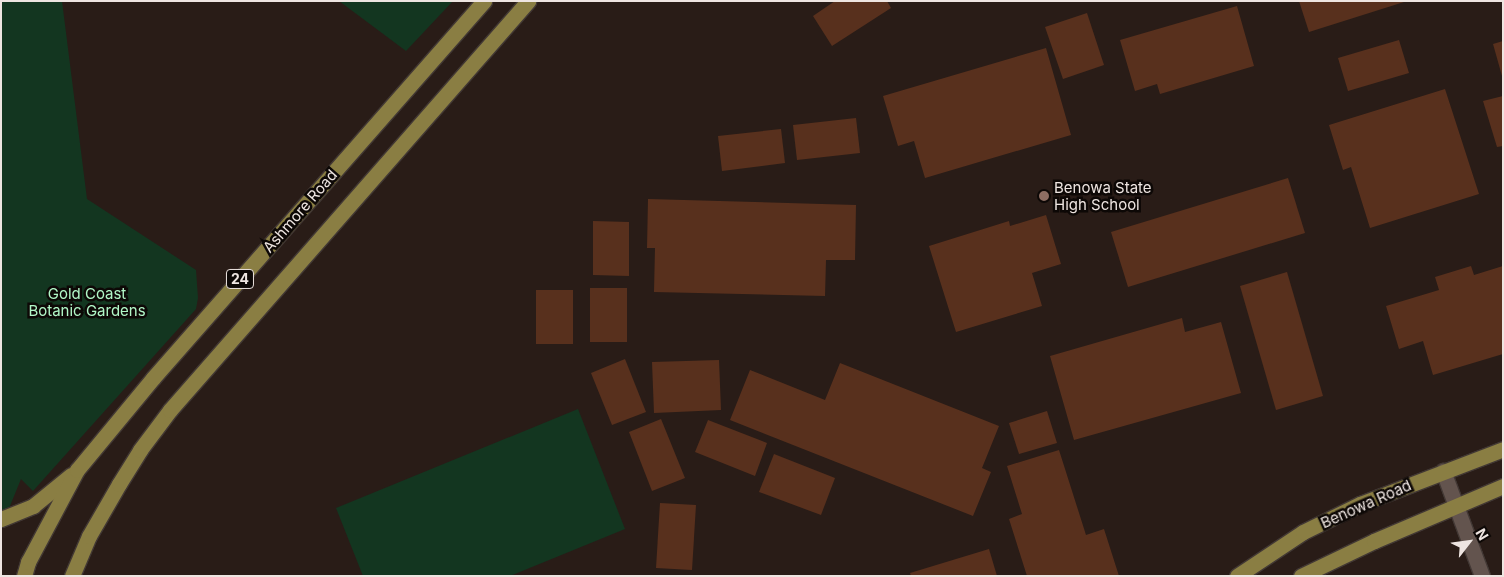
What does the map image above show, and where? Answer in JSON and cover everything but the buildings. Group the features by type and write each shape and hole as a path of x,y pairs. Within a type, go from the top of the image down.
{"main road":[{"name":"Ashmore Road","path":"24,576 28,562 77,470 153,378 484,1"},
{"name":"24","path":"72,576 89,536 140,450 170,410 528,1"},
{"name":"Benowa Road","path":"1237,576 1303,532 1360,504 1497,452"},
{"path":"1,519 34,506 77,470"},
{"path":"1301,576 1366,544 1503,486"}],"street":[{"path":"1497,452 1503,441"},
{"path":"1443,471 1482,576"}],"green space":[{"name":"Gold Coast Botanic Gardens","path":"1,1 62,1 87,199 196,270 198,298 196,309 33,491 21,479 1,528"},
{"path":"339,1 453,1 406,51"},
{"path":"578,409 625,529 510,576 363,576 336,508"}],"place":[{"name":"Benowa State High School","path":"1044,196"}]}
